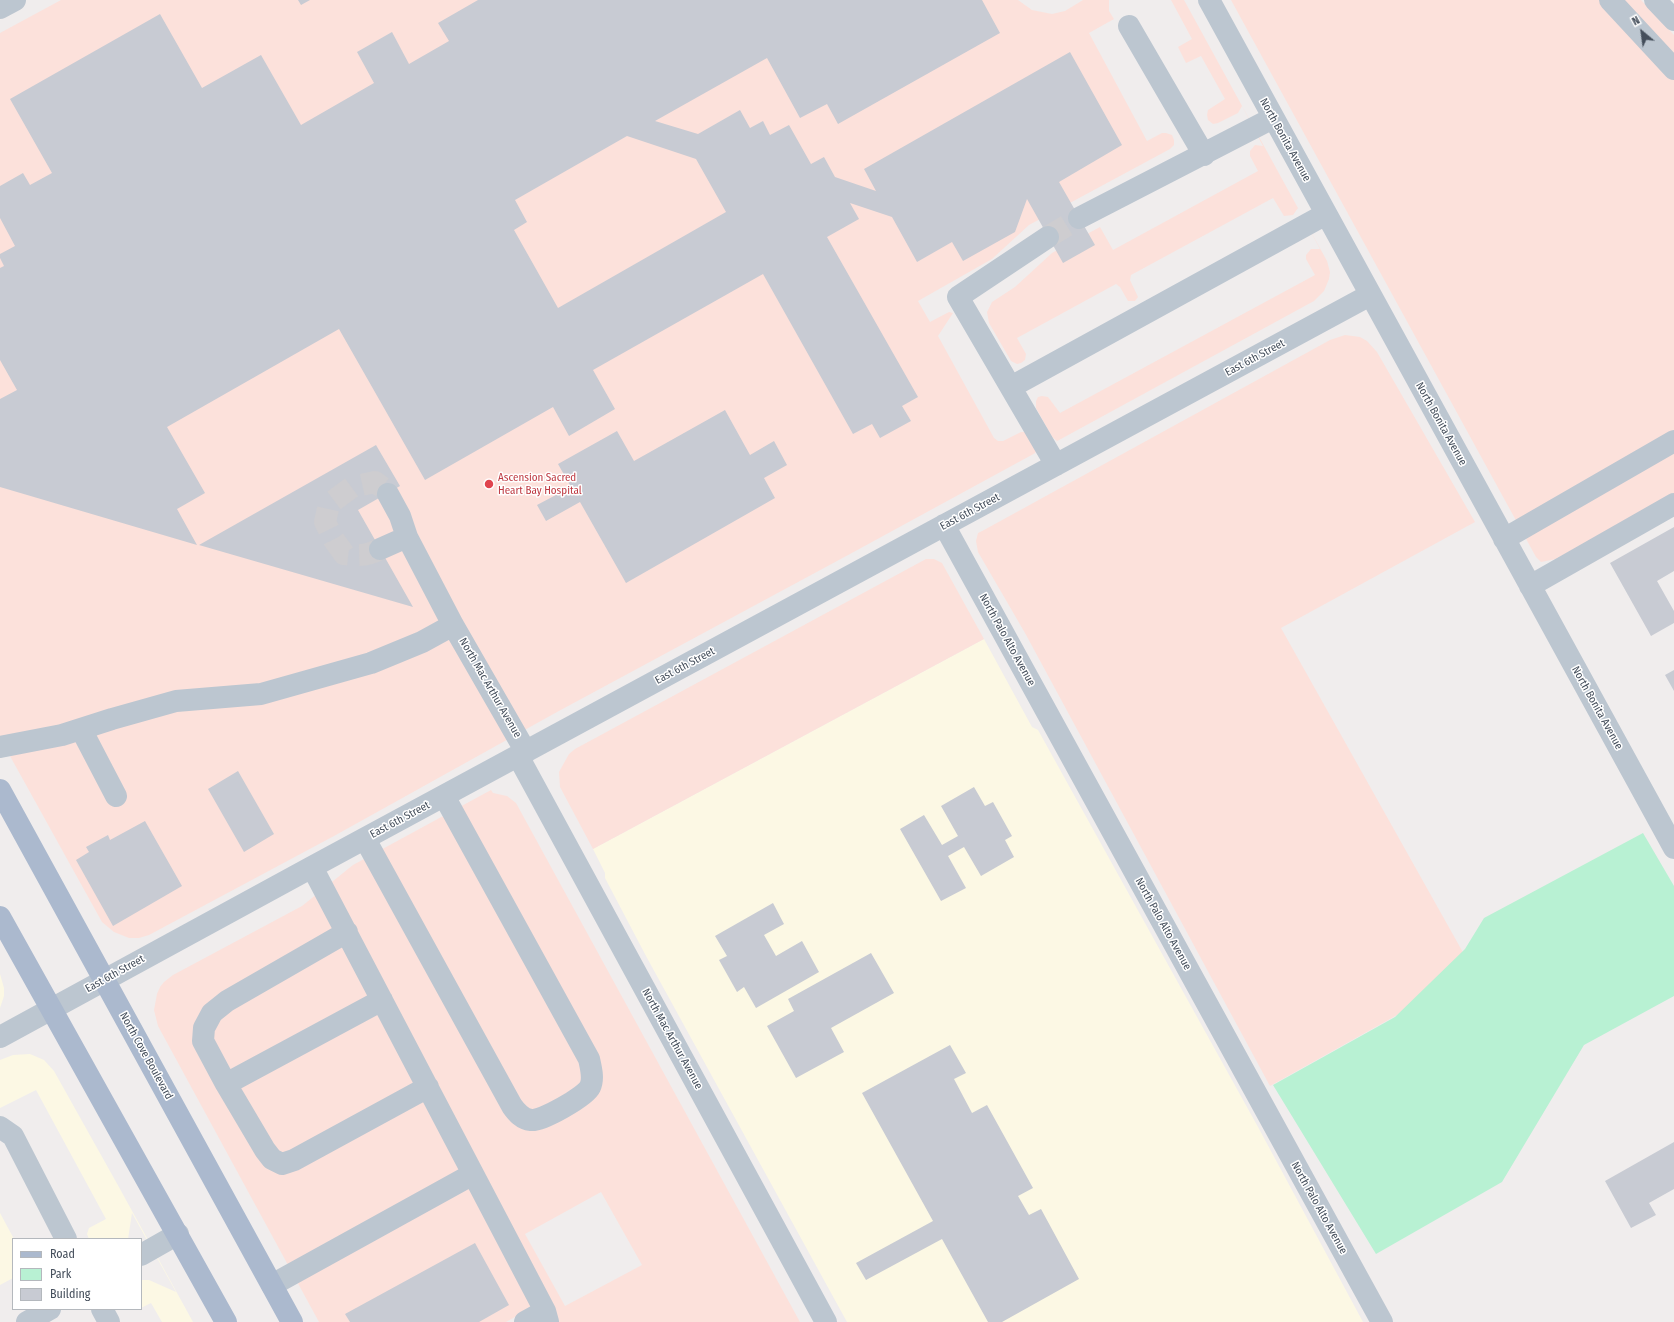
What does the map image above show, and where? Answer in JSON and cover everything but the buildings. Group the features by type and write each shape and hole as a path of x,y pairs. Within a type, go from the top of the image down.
{"main road":[{"name":"North Cove Boulevard","path":"0,790 292,1322"},
{"path":"0,917 226,1322"}],"street":[{"path":"0,8 15,0"},
{"name":"North Bonita Avenue","path":"1209,0 1504,539 1672,839"},
{"path":"1610,0 1674,69"},
{"path":"1655,0 1674,20"},
{"path":"1128,26 1204,154"},
{"path":"1079,218 1273,118"},
{"path":"1011,387 1326,214"},
{"path":"1048,236 958,297 1056,465"},
{"name":"East 6th Street","path":"0,1038 312,867 1370,295"},
{"path":"1504,539 1674,441"},
{"name":"North Mac Arthur Avenue","path":"388,494 400,516 407,537 453,625 826,1322"},
{"path":"1530,586 1674,504"},
{"name":"North Palo Alto Avenue","path":"944,526 1382,1322"},
{"path":"380,549 407,537"},
{"path":"0,747 62,735 176,701 261,694 371,663 422,642 453,625"},
{"path":"81,729 116,796"},
{"path":"365,839 512,1106 521,1117 533,1121 549,1115 585,1094 591,1086 592,1072 589,1059 444,796"},
{"path":"312,867 547,1316 525,1322"},
{"path":"346,932 227,1001 212,1013 204,1028 203,1041 226,1084 265,1150 272,1159 282,1164 294,1160 428,1087"},
{"path":"226,1084 382,1000"},
{"path":"0,1127 13,1136 65,1238"},
{"path":"272,1285 473,1174"},
{"path":"142,1254 178,1234"},
{"path":"27,1322 48,1310"},
{"path":"103,1310 109,1322"}],"shaded area":[{"name":"Ascension Sacred Heart Bay Hospital","path":"61,0 1018,0 1032,10 1052,14 1065,11 1083,0 1109,0 1109,11 1114,19 1089,33 1147,141 1162,133 1166,133 1172,135 1174,145 1170,149 1029,225 992,259 918,301 930,322 949,312 953,313 938,336 994,438 998,441 1003,441 1021,432 1026,432 1036,451 1035,453 1057,441 1052,437 1036,408 1036,401 1038,397 1048,397 1060,413 1315,275 1306,259 1306,255 1311,249 1320,249 1300,211 1327,261 1330,272 1329,279 1324,291 1314,301 850,554 557,712 334,836 149,935 139,938 129,938 114,932 102,922 0,738 0,33"},
{"path":"1171,0 1184,0 1298,208 1293,215 1284,216 1273,198 1131,275 1130,280 1138,297 1135,301 1128,301 1120,287 1116,284 1017,338 1026,354 1025,360 1021,363 1017,364 1011,361 989,323 987,312 992,302 1015,287 1052,253 1100,227 1113,250 1258,171 1250,156 1250,151 1255,145 1263,146 1242,106 1238,113 1218,123 1213,124 1208,120 1208,110 1225,99 1201,56 1186,63 1178,47 1192,39"},
{"path":"1231,0 1641,0 1674,35 1674,494 1556,559 1541,562 1536,557"},
{"path":"1345,335 1360,337 1367,341 1377,352 1475,522 1281,628 1474,972 1270,1086 1025,633 978,552 976,541 978,533 1330,340"},
{"path":"926,559 934,559 942,563 984,639 593,849 560,787 559,772 569,754 575,749"},
{"path":"984,639 1032,727 1038,730 1258,1127 1363,1322 847,1322 646,956 605,878 605,873 593,849"},
{"path":"491,790 493,793 507,796 516,803 800,1322 540,1322 531,1308 506,1322 319,1322 158,1026 154,1010 160,987 173,975 302,906 353,865","holes":["601,1192 642,1265 565,1306 525,1234"]},
{"path":"0,974 4,988 4,996 0,1008"},
{"path":"30,1054 44,1060 54,1071 193,1322 162,1322 151,1303 142,1308 142,1280 149,1280 176,1292 132,1213 128,1238 89,1238 87,1234 89,1228 106,1219 36,1090 0,1108 0,1060 13,1055"},
{"path":"0,1213 13,1238 12,1238 12,1279 0,1285"}],"green space":[{"path":"1643,833 1674,886 1674,996 1584,1045 1502,1182 1376,1254 1273,1085 1395,1017 1465,949 1484,918"}],"tunnel":[{"path":"1048,237 1079,218"},
{"path":"380,549 363,555 344,554 334,540 325,522 329,504 352,487 375,482 386,490 388,494"}],"place":[{"name":"Ascension Sacred Heart Bay Hospital","path":"489,484"}]}
